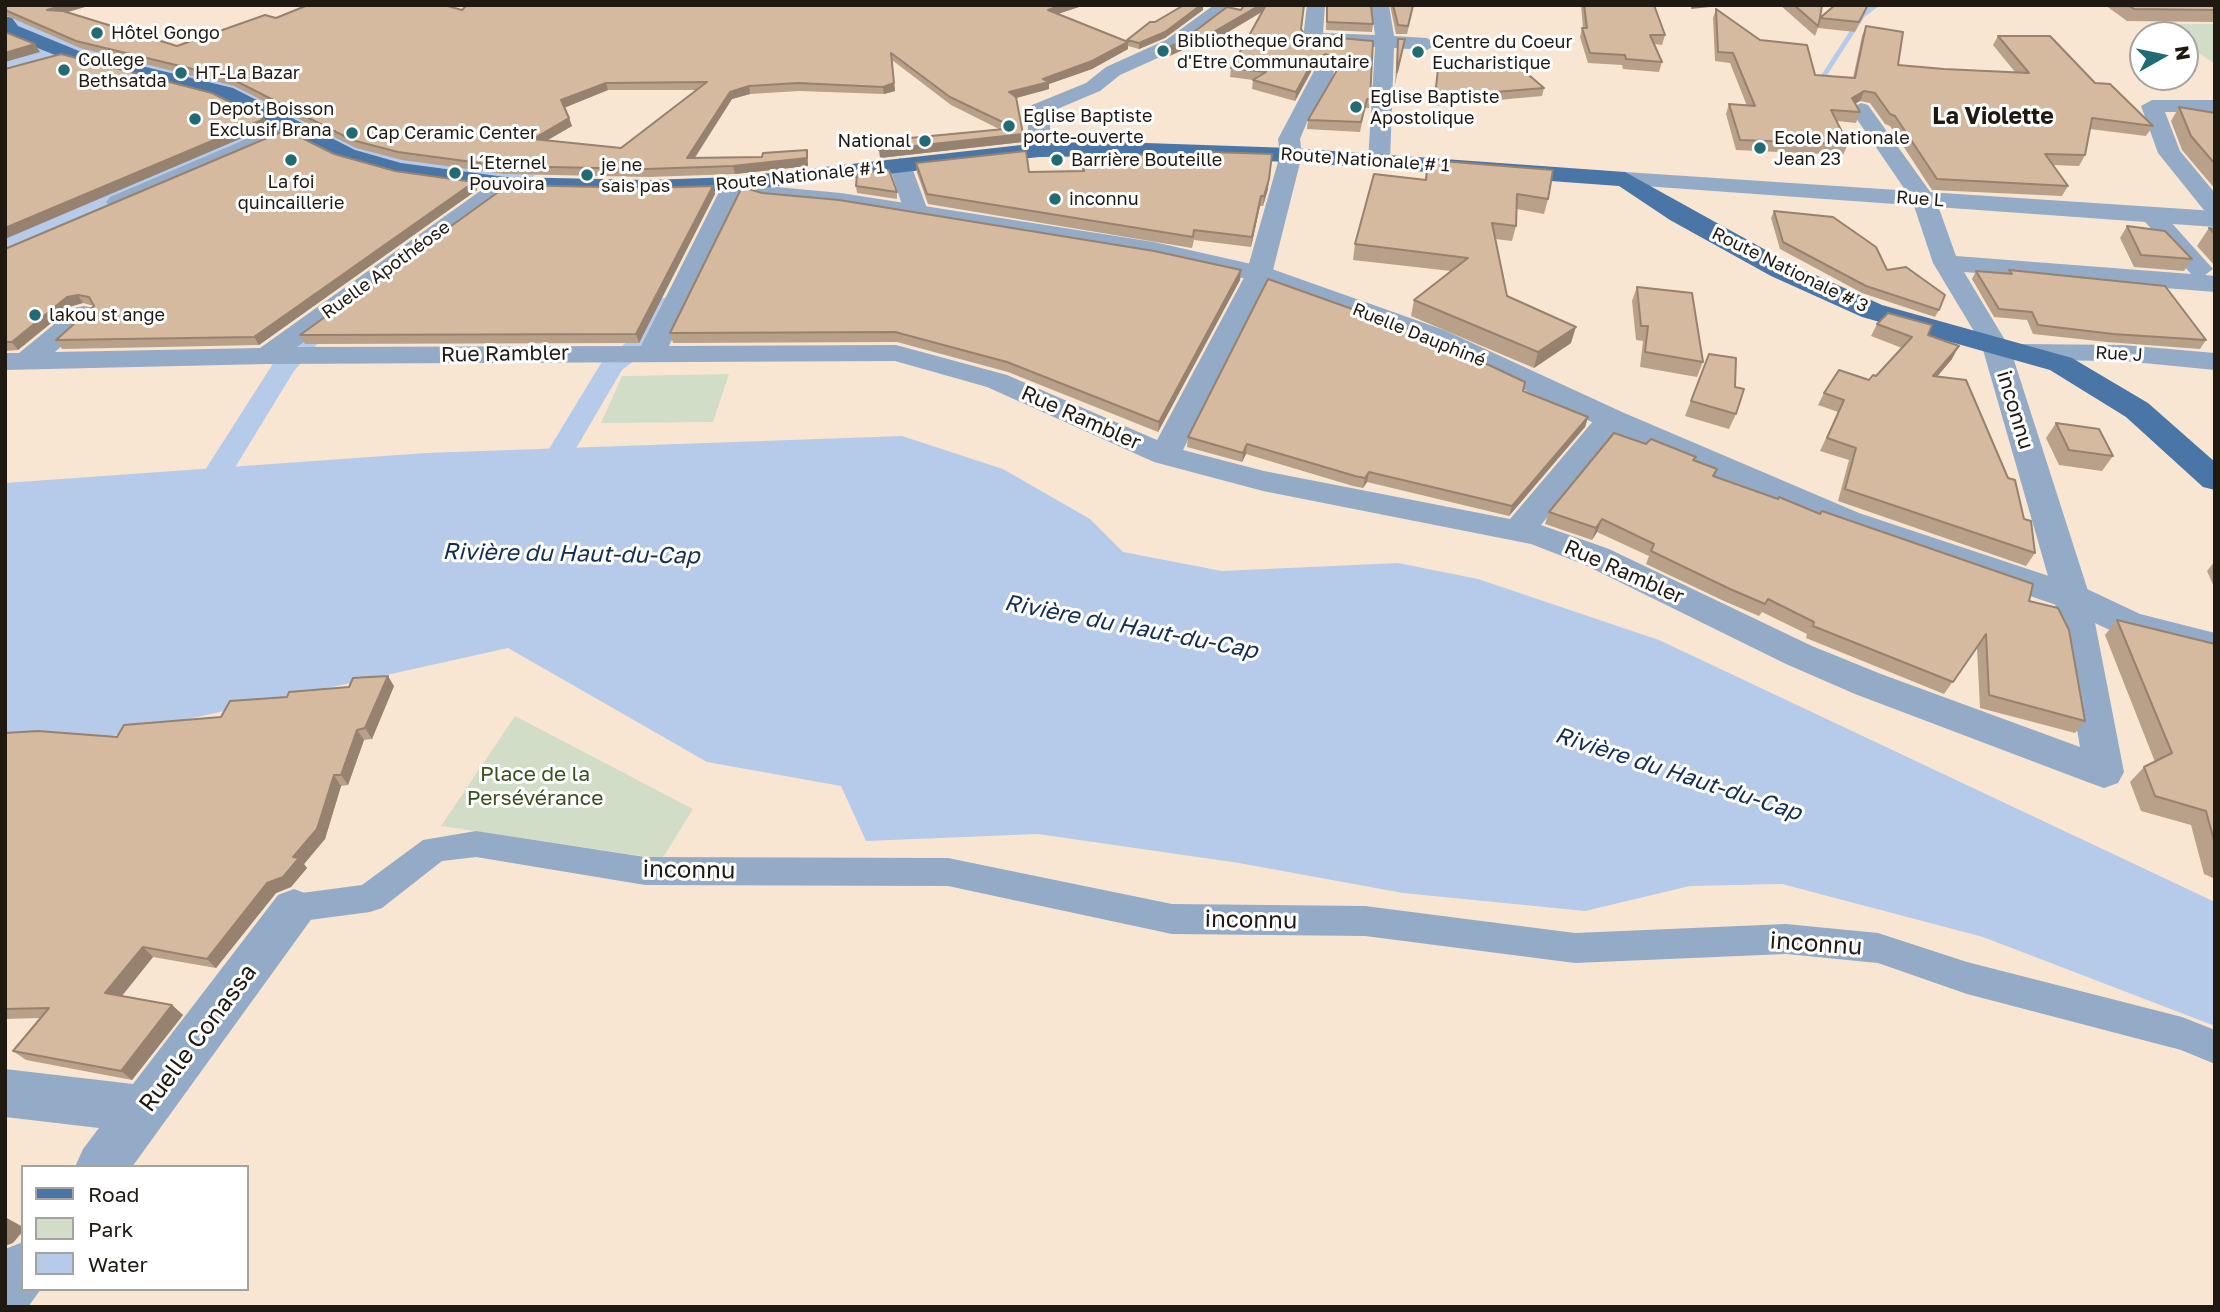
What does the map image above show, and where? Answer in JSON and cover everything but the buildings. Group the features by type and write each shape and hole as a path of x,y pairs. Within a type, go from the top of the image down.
{"main road":[{"name":"Route Nationale # 1","path":"5,22 11,30 66,53 225,93 347,155 399,170 505,184 624,187 735,184 1039,150 1242,152 1625,179"},
{"name":"Route Nationale # 3","path":"1625,179 1679,215 1781,270 1872,311 2009,347 2061,364 2137,410 2215,480"}],"street":[{"path":"1039,150 1039,109 1093,87 1113,71 1173,44 1226,5"},
{"path":"1316,5 1313,38 1427,44"},
{"path":"1379,161 1385,43 1380,5"},
{"path":"30,63 66,53"},
{"path":"1165,455 1259,274 1291,155 1289,139 1299,115 1322,80 1324,71"},
{"path":"2215,106 2152,106 2169,153 2215,209"},
{"name":"inconnu","path":"1861,109 1924,200 1946,263 2009,347 2072,597 2104,772"},
{"path":"92,213 290,126"},
{"path":"900,165 916,211"},
{"name":"Rue L","path":"1625,179 2215,219"},
{"name":"Ruelle Apothéose","path":"267,356 505,184"},
{"path":"652,352 735,184"},
{"name":"Ruelle Dauphiné","path":"735,184 764,193 841,200 1154,250 1259,274 1434,336 1611,419 1847,522 2072,597 2129,624 2215,647"},
{"path":"2151,215 2214,285"},
{"path":"1946,263 2214,285"},
{"path":"16,362 84,314"},
{"name":"Rue J","path":"2009,347 2123,353 2215,362"},
{"name":"Rue Rambler","path":"16,362 652,352 896,353 997,381 1165,455 1263,481 1519,530 1597,557 1799,655 1868,684 2104,772"},
{"path":"1519,530 1611,419"},
{"name":"Ruelle Dauphiné","path":"2072,597 2126,600 2215,623"},
{"name":"inconnu","path":"295,908 370,898 434,849 476,844 645,871 948,872 1172,919 1365,922 1575,948 1786,939 1878,948 1967,978 2182,1034 2215,1047"},
{"name":"Ruelle Conassa","path":"102,1165 295,908"},
{"path":"5,1094 144,1109"},
{"path":"5,1292 21,1272"}],"green space":[{"path":"2199,24 2215,24 2215,64 2199,53"},
{"path":"729,374 713,422 601,423 622,376"},
{"name":"Place de la Persévérance","path":"515,716 693,809 662,859 441,826"}],"water":[{"name":"Rivière du Haut-du-Cap","path":"902,436 1003,469 1090,519 1123,552 1222,571 1398,563 1478,579 1659,640 2215,902 2215,1026 1983,937 1782,884 1690,886 1585,911 1403,893 1239,863 1038,834 866,841 841,786 707,762 508,648 103,738 5,737 5,483 426,453"}],"waterway":[{"path":"10,5 16,19 53,40 251,94 291,115"},
{"path":"1821,80 1863,15 1876,5"},
{"path":"5,63 70,46"},
{"path":"5,245 263,131 291,115"},
{"path":"291,115 361,152 396,161 525,175 485,206"},
{"path":"538,490 612,365 645,341 667,304"},
{"path":"199,503 283,367 309,338 339,315"}],"place":[{"name":"Hôtel Gongo","path":"97,33"},
{"name":"Bibliotheque Grand d'Etre Communautaire","path":"1163,51"},
{"name":"Centre du Coeur Eucharistique","path":"1418,52"},
{"name":"College Bethsatda","path":"64,70"},
{"name":"HT-La Bazar","path":"181,73"},
{"name":"Eglise Baptiste Apostolique","path":"1356,107"},
{"name":"Depot Boisson Exclusif Brana","path":"195,119"},
{"name":"Eglise Baptiste porte-ouverte","path":"1009,126"},
{"name":"Cap Ceramic Center","path":"352,133"},
{"name":"National","path":"925,141"},
{"name":"Ecole Nationale Jean 23","path":"1760,148"},
{"name":"La foi quincaillerie","path":"291,160"},
{"name":"Barrière Bouteille","path":"1057,160"},
{"name":"L´Eternel Pouvoira","path":"455,173"},
{"name":"je ne sais pas","path":"587,175"},
{"name":"inconnu","path":"1055,199"},
{"name":"lakou st ange","path":"35,315"}],"district":[{"name":"La Violette","path":"1993,117"}]}
